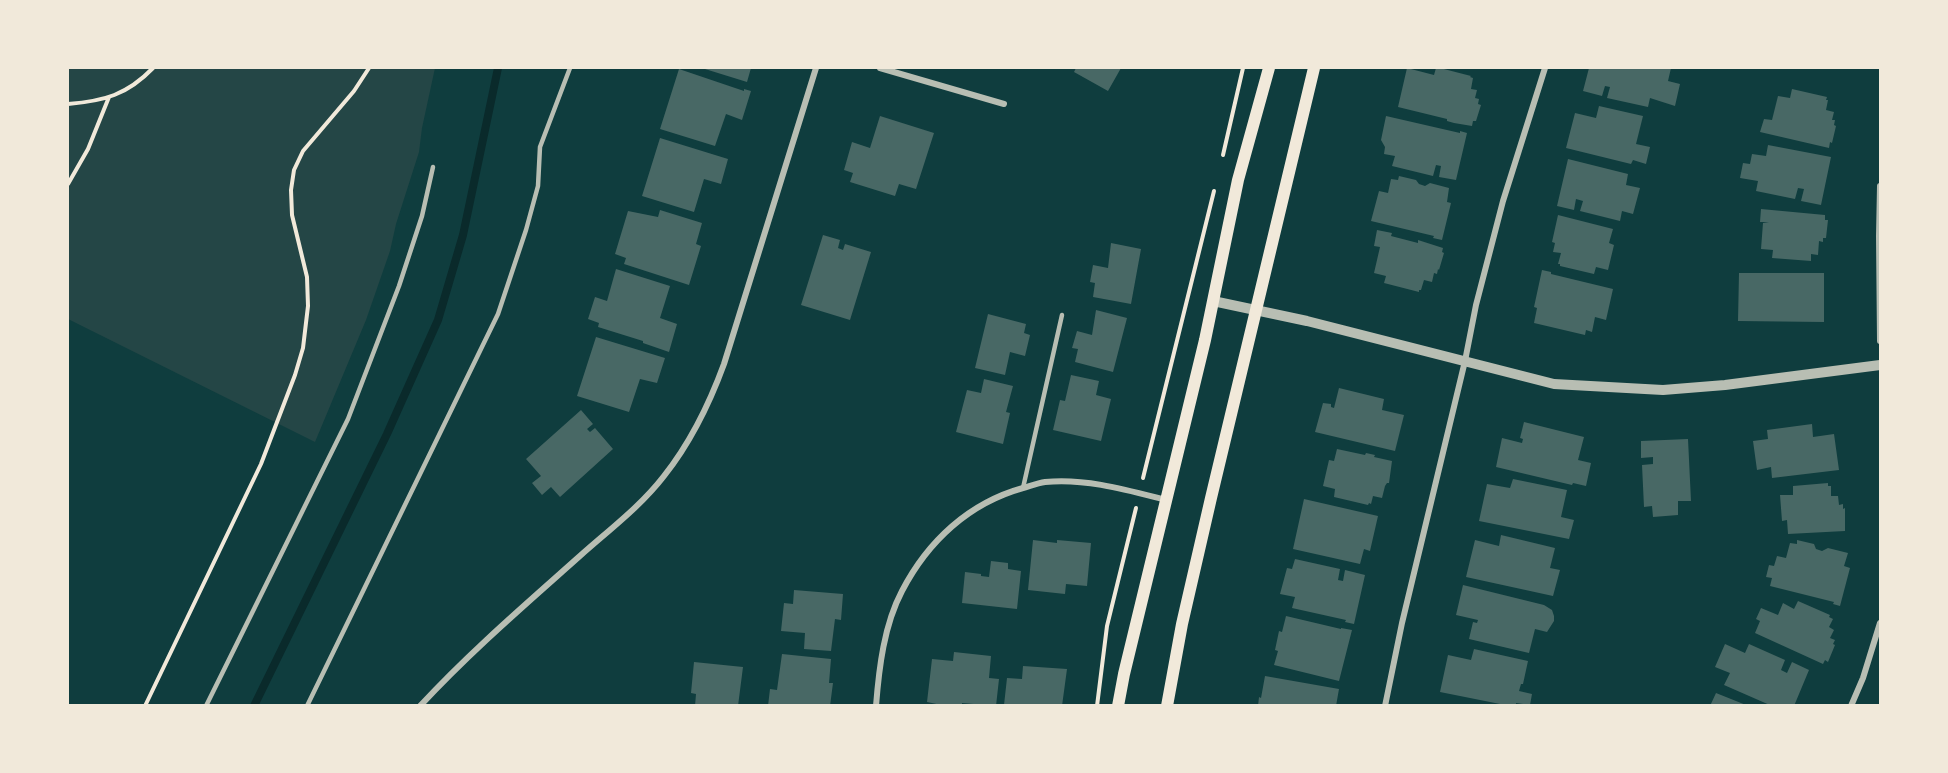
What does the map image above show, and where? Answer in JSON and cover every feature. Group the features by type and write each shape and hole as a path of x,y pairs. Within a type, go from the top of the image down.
{"main road":[{"path":"1118,705 1213,301 1238,180 1269,68"},
{"path":"1167,705 1182,624 1211,498 1314,68"}],"street":[{"path":"420,705 485,640 633,508 663,478 689,442 709,405 724,364 816,68"},
{"path":"880,68 1004,104"},
{"path":"1385,705 1402,623 1465,361 1476,304 1503,201 1545,68"},
{"path":"1881,186 1879,236 1881,341"},
{"path":"1213,301 1422,349 1554,384 1663,390 1725,385 1881,365"},
{"path":"876,705 878,680 888,630 902,591 920,563 944,534 970,511 1003,493 1043,482 1070,481 1118,488 1166,500"},
{"path":"1851,705 1863,678 1881,622"}],"lane":[{"path":"307,705 498,314 538,186 540,147 570,68"},
{"path":"206,705 348,419 399,286 422,216 433,166"},
{"path":"1023,488 1062,315"}],"path":[{"path":"68,104 92,102 110,97 139,82 153,68"},
{"path":"145,705 261,464 303,348 308,306 307,277 292,215 291,190 294,170 303,151 354,91 369,68"},
{"path":"1222,158 1243,68"},
{"path":"68,184 88,149 110,97"},
{"path":"1096,705 1107,627 1217,180"}],"shaded area":[{"path":"68,68 435,68 419,152 396,224 390,251 366,320 315,442 68,319"}],"building":[{"path":"705,68 751,68 747,82"},
{"path":"1076,68 1121,68 1108,91 1074,72"},
{"path":"1407,68 1434,75 1436,68 1440,68 1471,76 1473,78 1471,89 1477,90 1475,98 1479,99 1478,104 1481,105 1472,126 1398,107"},
{"path":"1589,68 1671,68 1668,81 1680,84 1675,106 1650,98 1648,107 1607,98 1610,87 1605,86 1602,96 1583,91"},
{"path":"679,69 744,91 744,89 751,91 742,120 726,114 715,146 660,129"},
{"path":"1792,89 1827,97 1826,110 1834,112 1832,120 1835,120 1834,125 1836,126 1829,148 1760,132 1764,119 1772,120 1778,96 1790,98"},
{"path":"1599,106 1643,116 1636,144 1650,147 1646,164 1633,160 1631,164 1566,148 1575,113 1596,118"},
{"path":"880,116 934,133 916,189 899,184 895,196 850,182 853,173 844,170 852,142 870,148"},
{"path":"1386,116 1467,133 1456,180 1439,177 1441,166 1436,165 1433,176 1392,166 1395,156 1384,154 1385,147 1381,140"},
{"path":"660,138 728,159 721,184 704,179 694,212 642,196"},
{"path":"1768,145 1831,157 1821,205 1801,201 1804,189 1798,188 1795,199 1756,191 1758,181 1740,178 1743,163 1750,164 1752,154 1766,156"},
{"path":"1568,159 1628,174 1626,185 1640,188 1633,214 1622,211 1620,221 1580,211 1583,201 1576,199 1574,210 1557,206"},
{"path":"1399,176 1416,180 1425,186 1430,183 1449,188 1447,202 1451,203 1442,240 1371,221 1379,191 1388,193 1391,179 1398,180"},
{"path":"1761,209 1825,215 1825,220 1828,220 1826,238 1823,238 1823,242 1819,241 1818,255 1811,254 1811,261 1772,258 1773,250 1761,249 1763,223 1769,222 1760,222"},
{"path":"660,210 702,223 696,244 701,246 689,285 624,264 626,258 615,254 628,211 658,217"},
{"path":"1558,215 1613,229 1609,243 1614,245 1608,270 1596,267 1594,274 1558,264 1561,253 1553,252 1555,243 1552,242"},
{"path":"1377,230 1392,233 1391,236 1418,243 1418,240 1443,248 1444,253 1439,270 1437,274 1434,273 1432,282 1424,280 1419,292 1384,283 1386,276 1374,273 1380,247 1374,246"},
{"path":"823,235 840,240 838,248 843,250 845,244 871,252 850,320 801,305"},
{"path":"1111,243 1141,249 1131,304 1093,297 1095,283 1090,282 1093,265 1108,268"},
{"path":"616,269 670,286 660,318 677,324 669,352 598,327 599,323 588,319 595,297 607,301"},
{"path":"1542,270 1613,289 1606,320 1595,317 1592,332 1586,330 1585,335 1534,323 1537,308 1534,307"},
{"path":"1739,273 1824,273 1824,322 1738,321"},
{"path":"1096,310 1127,318 1113,372 1075,362 1078,349 1072,348 1077,331 1092,335"},
{"path":"988,314 1026,324 1024,333 1030,335 1025,356 1010,352 1005,375 975,368"},
{"path":"596,337 665,358 657,383 640,379 629,412 577,396"},
{"path":"1071,375 1099,381 1096,395 1111,399 1101,441 1053,430 1060,400 1065,401"},
{"path":"984,379 1013,386 1006,412 1010,413 1003,444 956,432 967,390 981,393"},
{"path":"1339,388 1384,399 1382,410 1404,415 1395,451 1315,432 1323,403 1331,404 1334,408"},
{"path":"581,410 593,424 587,429 590,432 595,428 613,449 560,497 551,487 542,495 532,483 541,476 526,459"},
{"path":"1524,422 1584,437 1578,460 1591,463 1586,486 1573,483 1572,485 1496,467 1502,438 1522,443 1523,439 1520,438"},
{"path":"1812,424 1813,437 1834,434 1839,470 1772,478 1771,467 1757,470 1753,441 1768,439 1767,430"},
{"path":"1688,439 1691,501 1678,501 1678,515 1653,517 1652,506 1644,507 1642,465 1653,464 1653,457 1641,458 1641,441"},
{"path":"1337,449 1365,455 1366,453 1392,461 1389,483 1385,486 1382,498 1373,496 1371,504 1368,505 1334,497 1335,489 1323,486 1329,460 1334,461"},
{"path":"1513,479 1567,490 1561,517 1574,520 1569,539 1479,521 1487,484 1510,488"},
{"path":"1828,483 1828,486 1831,486 1831,496 1838,496 1839,505 1843,504 1843,509 1845,508 1845,531 1788,534 1787,520 1782,521 1780,495 1793,495 1793,486"},
{"path":"1304,499 1378,516 1370,551 1364,549 1360,564 1293,549"},
{"path":"1501,535 1555,548 1550,568 1560,570 1553,596 1466,577 1475,540 1499,546"},
{"path":"1033,540 1091,543 1087,586 1066,584 1065,594 1028,590"},
{"path":"1797,540 1814,544 1816,549 1822,551 1828,548 1848,553 1844,566 1850,568 1840,606 1833,604 1834,602 1770,586 1772,578 1766,577 1769,565 1774,566 1777,556 1786,558 1790,543 1797,544"},
{"path":"1295,559 1340,569 1338,580 1343,581 1345,570 1365,575 1354,624 1345,622 1346,620 1292,608 1295,597 1280,594 1287,568 1292,569"},
{"path":"991,561 1008,563 1008,569 1021,571 1017,609 962,603 965,572 989,577"},
{"path":"1463,585 1544,605 1552,610 1554,621 1547,632 1535,629 1529,653 1469,639 1473,622 1477,623 1478,620 1456,615"},
{"path":"794,590 843,594 841,620 835,619 831,651 804,649 805,633 781,631 784,603 793,604"},
{"path":"1798,601 1830,615 1829,617 1833,619 1829,627 1834,630 1830,638 1835,640 1833,644 1835,645 1828,662 1825,660 1823,664 1755,633 1760,621 1756,619 1761,608 1778,615 1783,603 1794,609"},
{"path":"1286,616 1352,630 1339,681 1274,665 1278,651 1275,650 1279,631 1282,632"},
{"path":"1725,644 1745,653 1749,644 1785,660 1781,670 1787,673 1792,662 1809,670 1794,706 1772,706 1724,685 1730,673 1715,667"},
{"path":"1474,649 1528,661 1523,684 1519,691 1532,694 1530,705 1516,703 1516,706 1510,706 1440,692 1448,655 1471,660"},
{"path":"954,652 991,656 989,678 999,679 996,706 962,703 962,706 946,706 927,702 932,659 953,661"},
{"path":"782,654 831,659 829,683 833,683 830,706 768,706 770,689 777,690"},
{"path":"694,662 743,667 738,706 695,706 696,694 691,693"},
{"path":"1023,666 1067,669 1062,706 1004,705 1007,678 1022,679"},
{"path":"1265,676 1339,689 1336,706 1258,706"},
{"path":"1716,693 1746,705 1746,706 1710,706"}],"waterway":[{"path":"254,706 387,434 438,320 463,235 498,68"}]}
